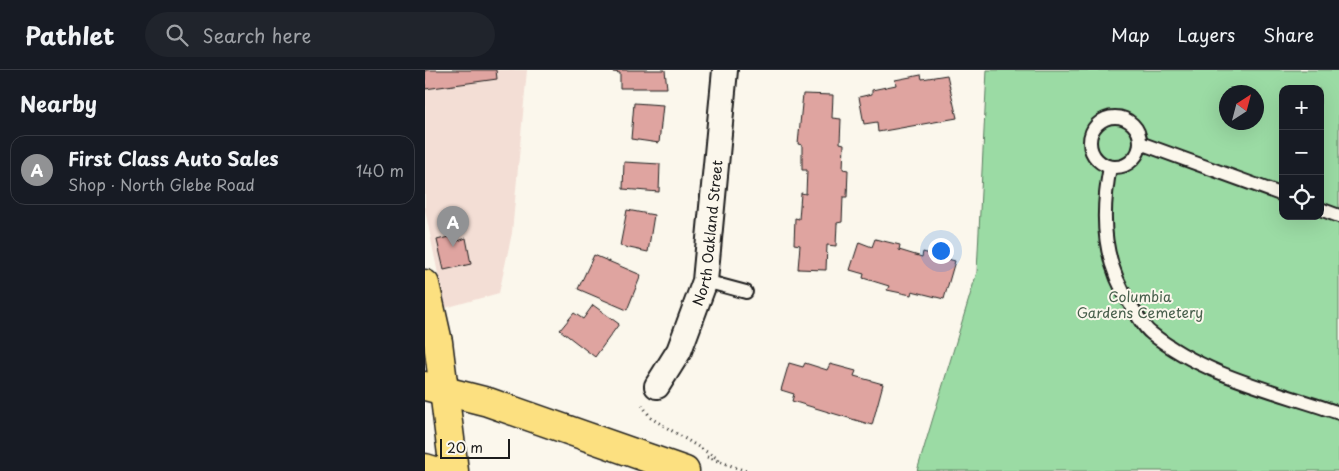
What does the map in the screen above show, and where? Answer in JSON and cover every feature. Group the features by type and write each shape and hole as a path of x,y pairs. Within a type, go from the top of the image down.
{"main road":[{"path":"425,284 438,342 435,388 451,444 454,471"},
{"path":"435,388 552,424 685,471"},
{"path":"425,468 435,471"}],"street":[{"name":"North Oakland Street","path":"657,386 679,351 705,281 725,70"}],"lane":[{"path":"1116,117 1124,118 1136,128 1140,143 1139,152 1127,164 1110,167 1102,164 1091,150 1091,133 1101,121 1116,117"},
{"path":"1140,143 1279,194"},
{"path":"1110,167 1103,222 1110,264 1127,300 1149,332 1184,356 1219,372 1339,413"},
{"path":"1324,210 1339,216"},
{"path":"705,281 745,292"}],"path":[{"path":"657,386 648,386 641,403 651,418 723,463"}],"shaded area":[{"path":"425,70 527,70 512,233 499,293 445,308 425,210"}],"green space":[{"name":"Columbia Gardens Cemetery","path":"987,70 1339,70 1339,471 917,471 977,272"}],"building":[{"path":"425,70 496,70 497,79 425,89"},
{"path":"613,70 665,70 667,88 620,88 620,73 613,72"},
{"path":"921,75 922,79 947,75 957,118 878,132 877,122 864,124 859,97 872,94 872,90 896,85 895,80"},
{"path":"803,94 833,95 832,118 841,119 840,143 844,144 843,169 848,170 847,197 843,197 842,222 837,223 836,246 827,245 826,270 798,269 800,245 794,244 795,218 799,219 801,193 806,194 807,170 802,170 802,145 798,144"},
{"path":"634,103 663,105 659,143 631,139"},
{"path":"624,162 660,164 659,192 623,189"},
{"path":"627,210 654,215 648,252 620,246"},
{"path":"456,235 458,241 466,238 471,264 444,270 437,240"},
{"path":"875,239 900,245 899,250 922,257 923,252 955,261 944,299 912,291 911,295 887,290 889,286 863,278 864,274 850,270 859,242 872,247"},
{"path":"594,255 641,275 627,310 578,289"},
{"path":"593,305 619,324 595,357 560,330 574,313 583,319"},
{"path":"789,363 803,367 805,363 827,370 830,364 856,371 854,376 883,384 872,425 792,401 794,394 781,390"}],"place":[{"name":"First Class Auto Sales","path":"453,247"}]}
